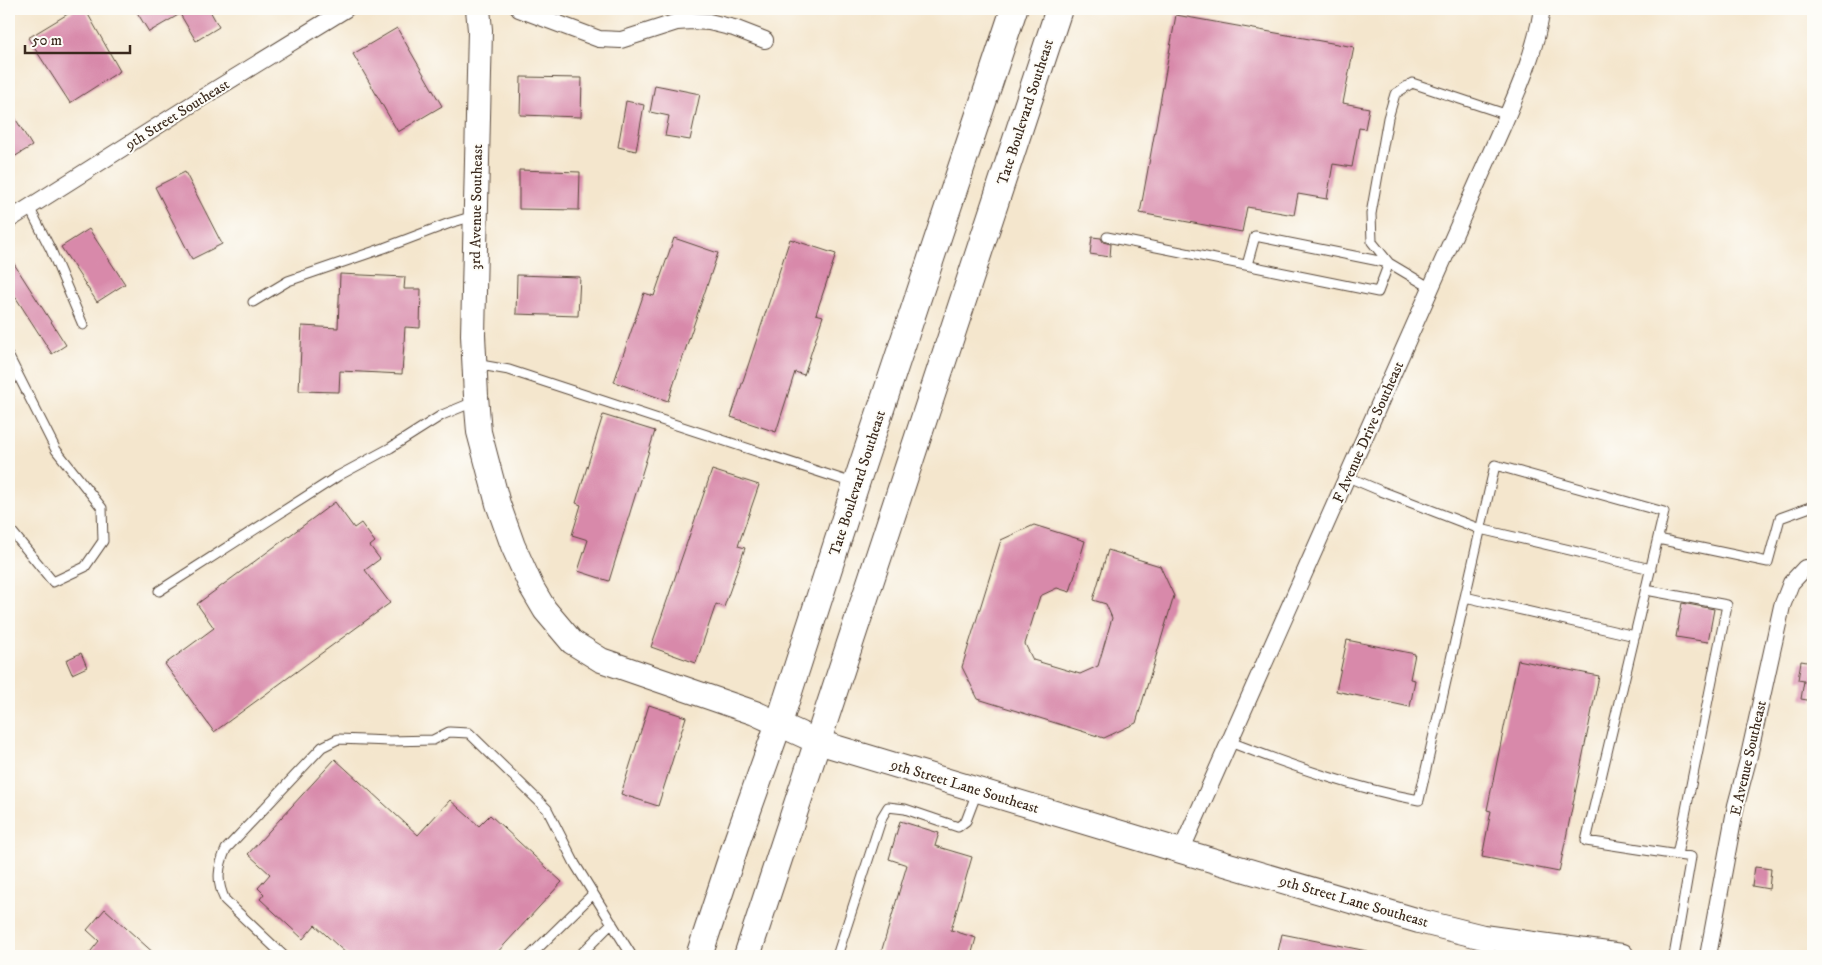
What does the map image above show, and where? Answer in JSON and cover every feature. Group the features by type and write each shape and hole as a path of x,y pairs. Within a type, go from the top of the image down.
{"main road":[{"name":"Tate Boulevard Southeast","path":"699,956 779,723 856,484 1014,9"},
{"name":"Tate Boulevard Southeast","path":"747,956 1059,9"}],"street":[{"name":"9th Street Southeast","path":"9,220 216,88 346,9"},
{"name":"3rd Avenue Southeast","path":"476,403 473,335 480,30 478,9"},
{"path":"519,9 599,39 610,40 633,37 677,22 692,21 709,22 734,28 765,40"},
{"name":"F Avenue Drive Southeast","path":"1180,851 1508,115 1532,53 1542,9"},
{"name":"9th Street Lane Southeast","path":"476,403 479,432 489,475 511,539 532,588 560,630 572,642 601,660 717,699 779,723 818,742 1180,851 1418,920 1513,945 1622,956"},
{"name":"E Avenue Southeast","path":"1708,956 1736,805 1748,760 1782,606 1791,582 1809,569"}],"lane":[{"path":"1389,263 1372,242 1371,214 1388,118 1396,94 1412,83 1508,115"},
{"path":"30,207 51,250 83,325"},
{"path":"253,302 288,281 384,248 450,222 476,215"},
{"path":"1247,265 1255,236 1389,263 1431,288"},
{"path":"1107,237 1378,292 1389,263"},
{"path":"9,357 56,450 102,508 103,541 85,568 53,582 9,528"},
{"path":"474,364 508,370 532,377 856,484"},
{"path":"159,591 338,476 390,448 442,415 476,403"},
{"path":"1230,742 1294,766 1386,794 1419,800 1495,465 1664,512 1586,841 1691,857 1674,956"},
{"path":"1348,477 1480,529 1650,569"},
{"path":"1658,539 1768,562 1780,518 1813,506"},
{"path":"1646,590 1727,605 1677,855"},
{"path":"1465,597 1635,636"},
{"path":"284,956 225,900 220,889 218,874 226,849 322,746 338,739 433,740 449,732 469,732 547,809 575,864 632,956"},
{"path":"837,956 882,817 888,807 905,809 958,827 966,821 978,790"},
{"path":"530,956 593,894"},
{"path":"579,956 612,923"}],"building":[{"path":"76,9 85,9 120,71 70,103 28,38"},
{"path":"135,9 209,9 219,27 196,41 180,14 149,32"},
{"path":"1176,15 1354,47 1343,103 1369,108 1365,129 1359,128 1352,167 1333,164 1327,199 1298,194 1294,215 1247,207 1242,232 1140,213"},
{"path":"397,28 442,106 398,132 353,54"},
{"path":"521,77 582,78 581,117 520,115"},
{"path":"655,85 700,94 690,140 665,136 669,116 650,112"},
{"path":"626,101 644,105 636,151 618,147"},
{"path":"9,108 32,146 9,160"},
{"path":"519,170 580,172 579,210 519,209"},
{"path":"185,172 222,244 192,259 155,187"},
{"path":"89,229 125,284 97,302 61,247"},
{"path":"1092,237 1101,238 1103,242 1111,244 1110,257 1090,254"},
{"path":"674,238 718,253 668,401 614,382 644,293 654,296"},
{"path":"790,239 836,254 816,314 823,316 804,375 795,372 776,432 731,417"},
{"path":"9,256 66,345 52,354 9,287"},
{"path":"340,274 405,277 404,289 421,289 420,328 405,327 402,374 340,371 339,392 299,391 302,326 338,328"},
{"path":"517,275 580,277 578,316 516,314"},
{"path":"603,415 655,431 609,581 578,571 588,540 572,535 581,505 576,503"},
{"path":"712,470 759,485 738,546 745,548 724,607 716,604 696,663 651,647"},
{"path":"335,502 354,528 361,523 375,542 370,546 380,559 365,570 390,603 214,732 165,664 214,628 197,604"},
{"path":"1034,525 1085,541 1070,592 1057,588 1040,596 1025,644 1033,660 1080,674 1098,666 1112,618 1106,604 1093,600 1108,550 1160,566 1174,596 1136,723 1104,738 978,699 962,667 1001,540"},
{"path":"1682,603 1714,609 1708,642 1676,637"},
{"path":"1347,640 1415,654 1410,679 1415,680 1410,707 1336,691"},
{"path":"81,653 87,667 72,674 66,660"},
{"path":"1518,660 1599,676 1559,872 1482,857 1491,811 1487,810"},
{"path":"1801,661 1813,663 1813,701 1801,699 1804,681 1798,680"},
{"path":"649,705 686,717 658,806 621,794"},
{"path":"335,759 418,835 450,800 479,826 490,815 562,882 494,956 349,956 315,925 303,939 260,899 264,894 258,888 270,874 248,854"},
{"path":"900,821 939,833 935,846 972,857 951,930 976,938 971,956 880,956 907,865 889,859"},
{"path":"1755,867 1771,869 1769,889 1752,886"},
{"path":"105,909 157,956 87,956 99,941 87,930"},
{"path":"1282,934 1367,951 1366,956 1277,956"}]}
